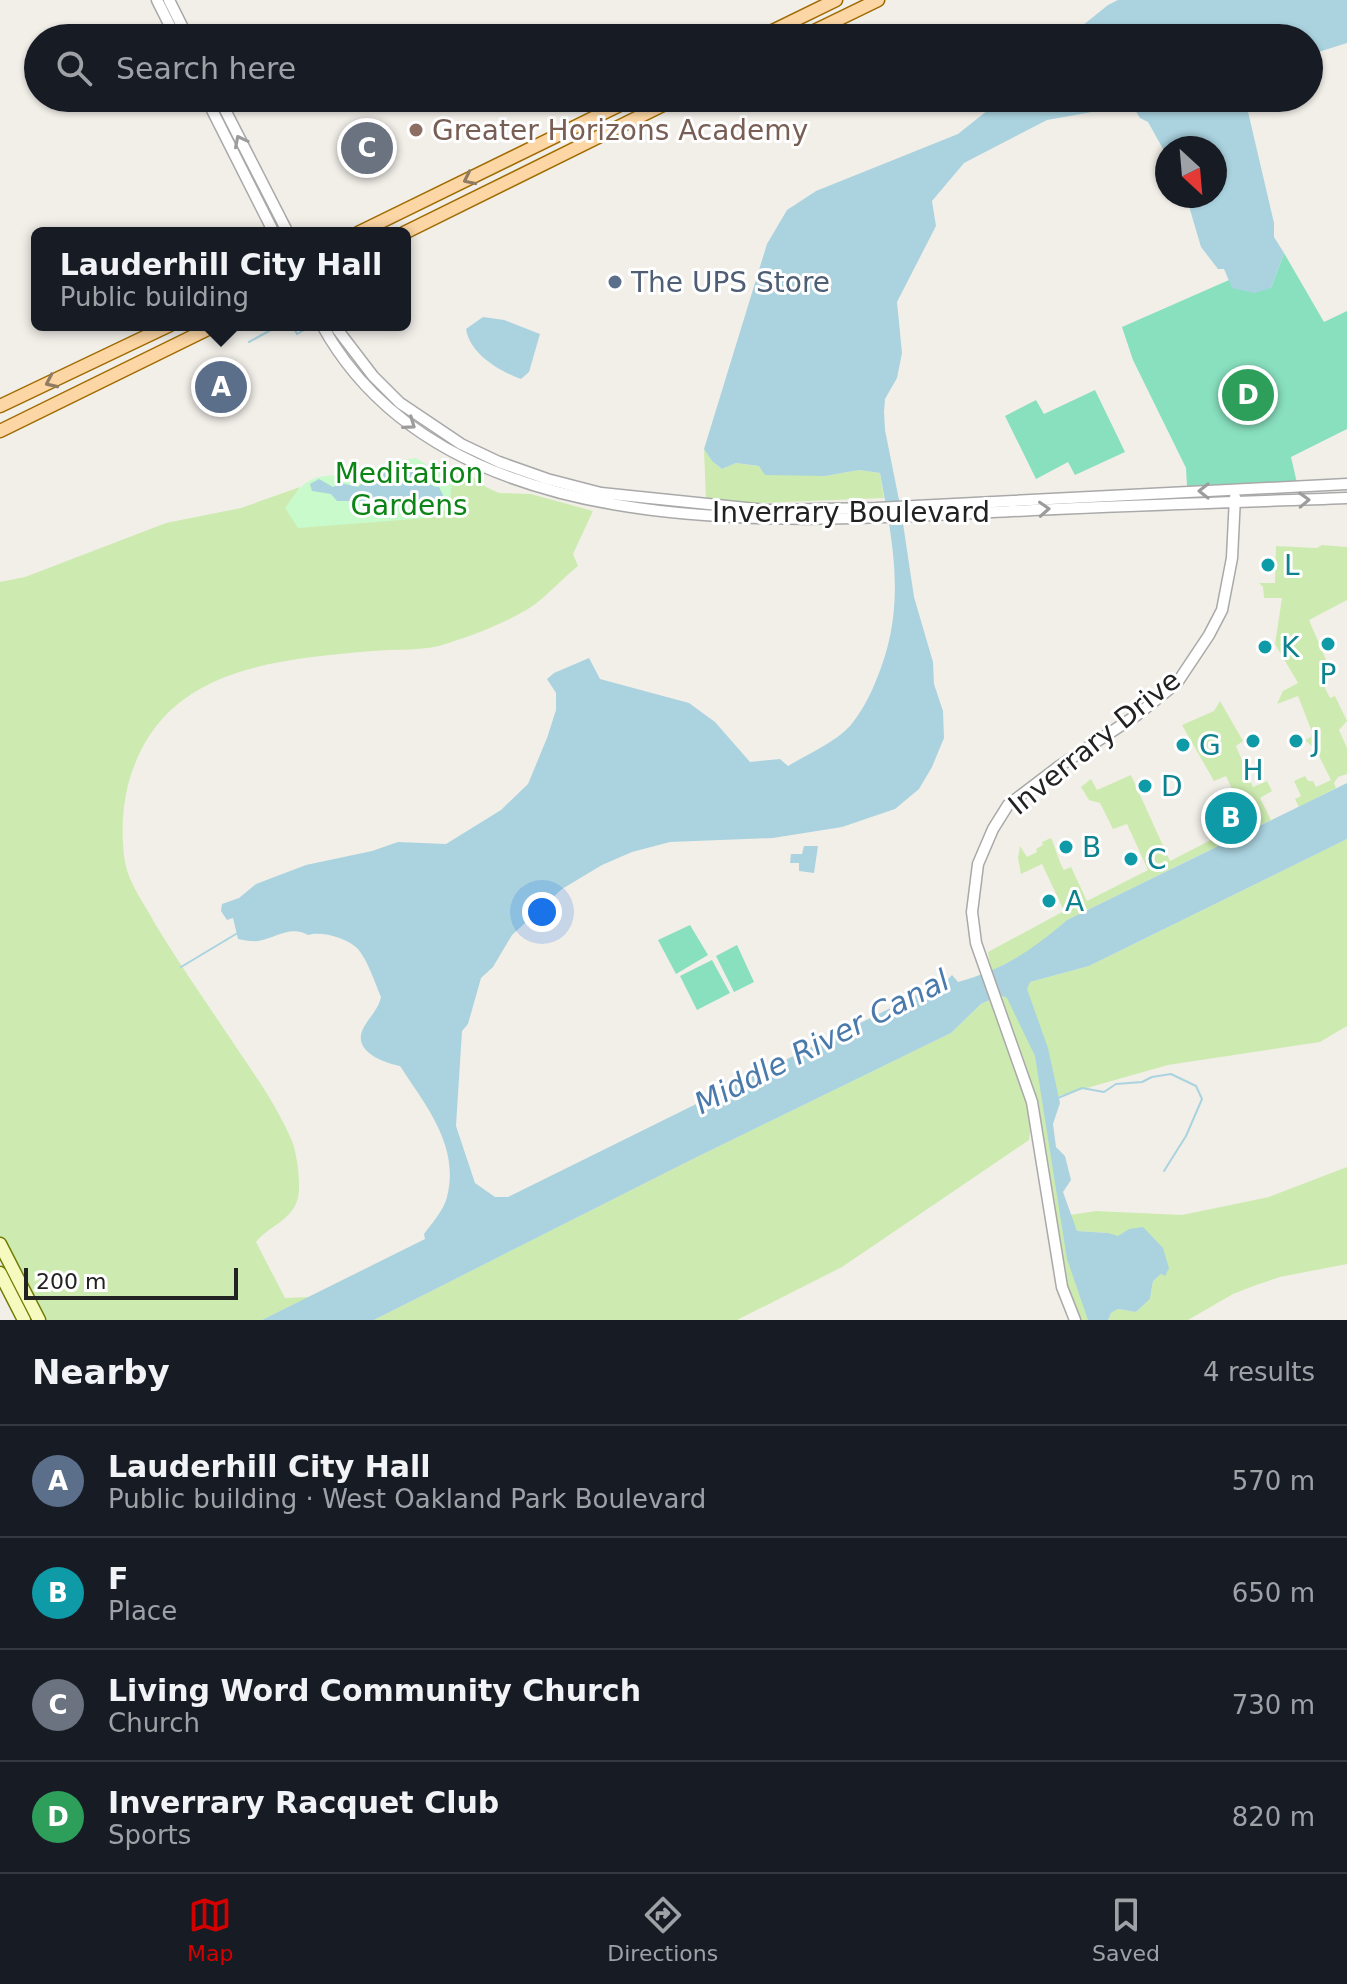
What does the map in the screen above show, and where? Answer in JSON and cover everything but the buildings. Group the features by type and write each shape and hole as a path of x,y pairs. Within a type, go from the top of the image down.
{"main road":[{"path":"787,24 836,0"},
{"path":"829,24 878,0"},
{"path":"370,227 606,112"},
{"path":"411,230 648,112"},
{"path":"571,150 576,127"},
{"path":"0,406 157,331"},
{"path":"0,431 204,331"},
{"path":"0,1244 39,1320"},
{"path":"0,1273 24,1320"}],"street":[{"path":"157,0 169,24"},
{"path":"169,0 181,24"},
{"path":"213,112 271,227"},
{"path":"226,112 285,227"},
{"name":"Inverrary Boulevard","path":"326,331 366,385 391,411 451,453 539,488 625,507 759,519 1235,496 1347,498"},
{"name":"Inverrary Boulevard","path":"339,331 373,376 400,403 461,444 547,479 601,493 766,510 872,512"},
{"path":"381,399 400,403"},
{"name":"Inverrary Boulevard","path":"1235,496 1347,484"},
{"name":"Inverrary Drive","path":"1075,1320 1062,1287 1032,1102 976,943 972,912 978,864 993,829 1008,805 1058,767 1137,715 1177,683 1222,610 1232,558 1235,496"}],"green space":[{"path":"1284,253 1324,322 1347,311 1347,429 1291,457 1297,483 1187,486 1186,468 1133,360 1122,327 1229,280 1233,288 1271,288"},
{"path":"1095,390 1125,452 1075,475 1068,462 1036,479 1005,416 1036,400 1044,414"},
{"path":"704,449 722,469 736,463 825,476 859,470 880,473 884,498 760,503 706,500"},
{"name":"Meditation Gardens","path":"416,458 452,480 449,509 427,518 298,528 285,508 307,482 316,478 357,473"},
{"path":"465,471 499,493 531,494 593,511 573,554 578,566 528,609 473,635 423,649 296,659 224,678 192,694 165,716 143,746 126,794 123,843 133,886 268,1096 292,1141 298,1171 297,1201 284,1219 256,1242 285,1298 309,1297 262,1320 43,1320 0,1237 0,582 25,577 166,523 241,508 300,487 286,508 449,509 452,480"},
{"path":"1322,545 1347,547 1347,600 1309,620 1330,669 1324,686 1330,698 1335,696 1347,721 1339,730 1347,748 1347,774 1338,777 1334,783 1336,788 1299,807 1295,799 1301,796 1294,781 1305,776 1316,787 1331,780 1316,750 1305,740 1311,737 1312,732 1298,696 1277,704 1283,691 1298,683 1275,644 1282,598 1264,598 1263,587 1259,583 1275,583 1276,546 1317,548"},
{"path":"1220,701 1243,741 1236,746 1253,787 1267,781 1272,791 1260,798 1271,820 1067,920 1032,950 991,971 988,952 1064,911 1042,864 1021,874 1018,858 1020,846 1027,857 1037,852 1042,842 1051,838 1064,870 1071,867 1087,901 1148,870 1127,824 1113,829 1100,803 1089,800 1081,787 1091,779 1097,790 1131,775 1170,861 1246,822 1238,806 1235,807 1230,793 1233,791 1226,776 1214,781 1182,725 1214,711"},
{"path":"1347,839 1347,1026 1320,1042 1168,1065 1048,1099 1056,1168 1096,1320 1075,1320 1062,1287 1033,1111 1029,1140 842,1267 737,1320 374,1320 951,1033 981,1004 1000,995 1008,998 1030,982 1089,966"},
{"path":"690,925 708,955 676,974 658,940"},
{"path":"737,945 754,982 734,992 716,956"},
{"path":"712,960 730,993 697,1010 680,976"},
{"path":"1347,1167 1347,1264 1256,1285 1233,1294 1188,1320 1108,1320 1111,1313 1118,1309 1136,1312 1150,1299 1153,1281 1161,1274 1165,1276 1129,1229 1118,1237 1108,1233 1077,1231 1070,1215 1096,1211 1182,1215 1269,1197"}],"water":[{"path":"1118,0 1347,0 1347,43 1323,51 1323,24 1084,24"},
{"name":"Middle River Canal","path":"986,112 1092,112 1047,120 964,163 932,201 936,226 897,302 902,353 897,378 885,399 885,430 914,597 943,711 944,738 919,789 895,809 842,827 773,838 670,842 632,852 602,865 562,889 512,935 493,967 481,978 468,1024 462,1031 456,1126 475,1183 495,1197 508,1197 919,994 940,988 952,975 958,982 1003,965 1029,950 1067,920 1347,783 1347,839 1089,966 1030,982 1027,989 1048,1048 1060,1103 1053,1124 1056,1147 1065,1156 1071,1180 1063,1192 1077,1231 1118,1236 1129,1229 1143,1227 1163,1248 1169,1268 1165,1276 1161,1274 1153,1281 1150,1299 1136,1312 1118,1309 1111,1313 1108,1320 1088,1320 1067,1259 1035,1056 1007,998 1000,995 981,1004 951,1033 374,1320 262,1320 425,1239 424,1234 441,1212 447,1197 449,1161 438,1127 400,1066 373,1056 363,1045 362,1031 381,997 358,949 334,936 295,931 258,941 238,939 233,918 227,920 221,911 222,904 239,898 256,884 306,865 372,851 398,842 446,844 501,810 528,784 547,738 556,710 556,693 547,679 589,658 600,679 689,703 715,722 750,762 780,759 788,766 829,743 850,726 870,694 885,656 894,605 893,554 880,473 859,470 825,476 765,475 759,466 736,463 722,469 704,449 767,244 787,210 816,191 958,134"},
{"path":"1136,112 1248,112 1274,223 1274,237 1284,253 1271,288 1254,293 1232,288 1224,269 1218,269 1201,247 1190,208 1227,208 1227,136 1156,136 1148,122"},
{"path":"483,317 504,320 540,334 529,372 521,379 495,366 473,346 466,329"},
{"path":"389,467 420,470 430,484 439,487 443,495 439,504 425,512 417,509 411,501 337,501 331,494 312,491 310,484 319,479 333,487 341,483 358,487 374,470"},
{"path":"804,846 818,846 814,873 799,871 799,863 790,863 791,854 802,854"}],"waterway":[{"path":"249,342 269,331"},
{"path":"295,331 297,334 302,331"},
{"path":"181,967 236,934"},
{"path":"1058,1098 1082,1088 1104,1092 1116,1084 1142,1082 1171,1074 1196,1086 1202,1099 1186,1136 1164,1171"}],"place":[{"name":"Greater Horizons Academy","path":"416,130"},
{"name":"Living Word Community Church","path":"367,148"},
{"name":"The UPS Store","path":"615,282"},
{"name":"Lauderhill City Hall","path":"221,387"},
{"name":"Inverrary Racquet Club","path":"1248,395"},
{"name":"L","path":"1268,565"},
{"name":"P","path":"1328,644"},
{"name":"K","path":"1265,647"},
{"name":"H","path":"1253,741"},
{"name":"J","path":"1296,741"},
{"name":"G","path":"1183,745"},
{"name":"D","path":"1145,786"},
{"name":"F","path":"1231,818"},
{"name":"B","path":"1066,847"},
{"name":"C","path":"1131,859"},
{"name":"A","path":"1049,901"}]}
